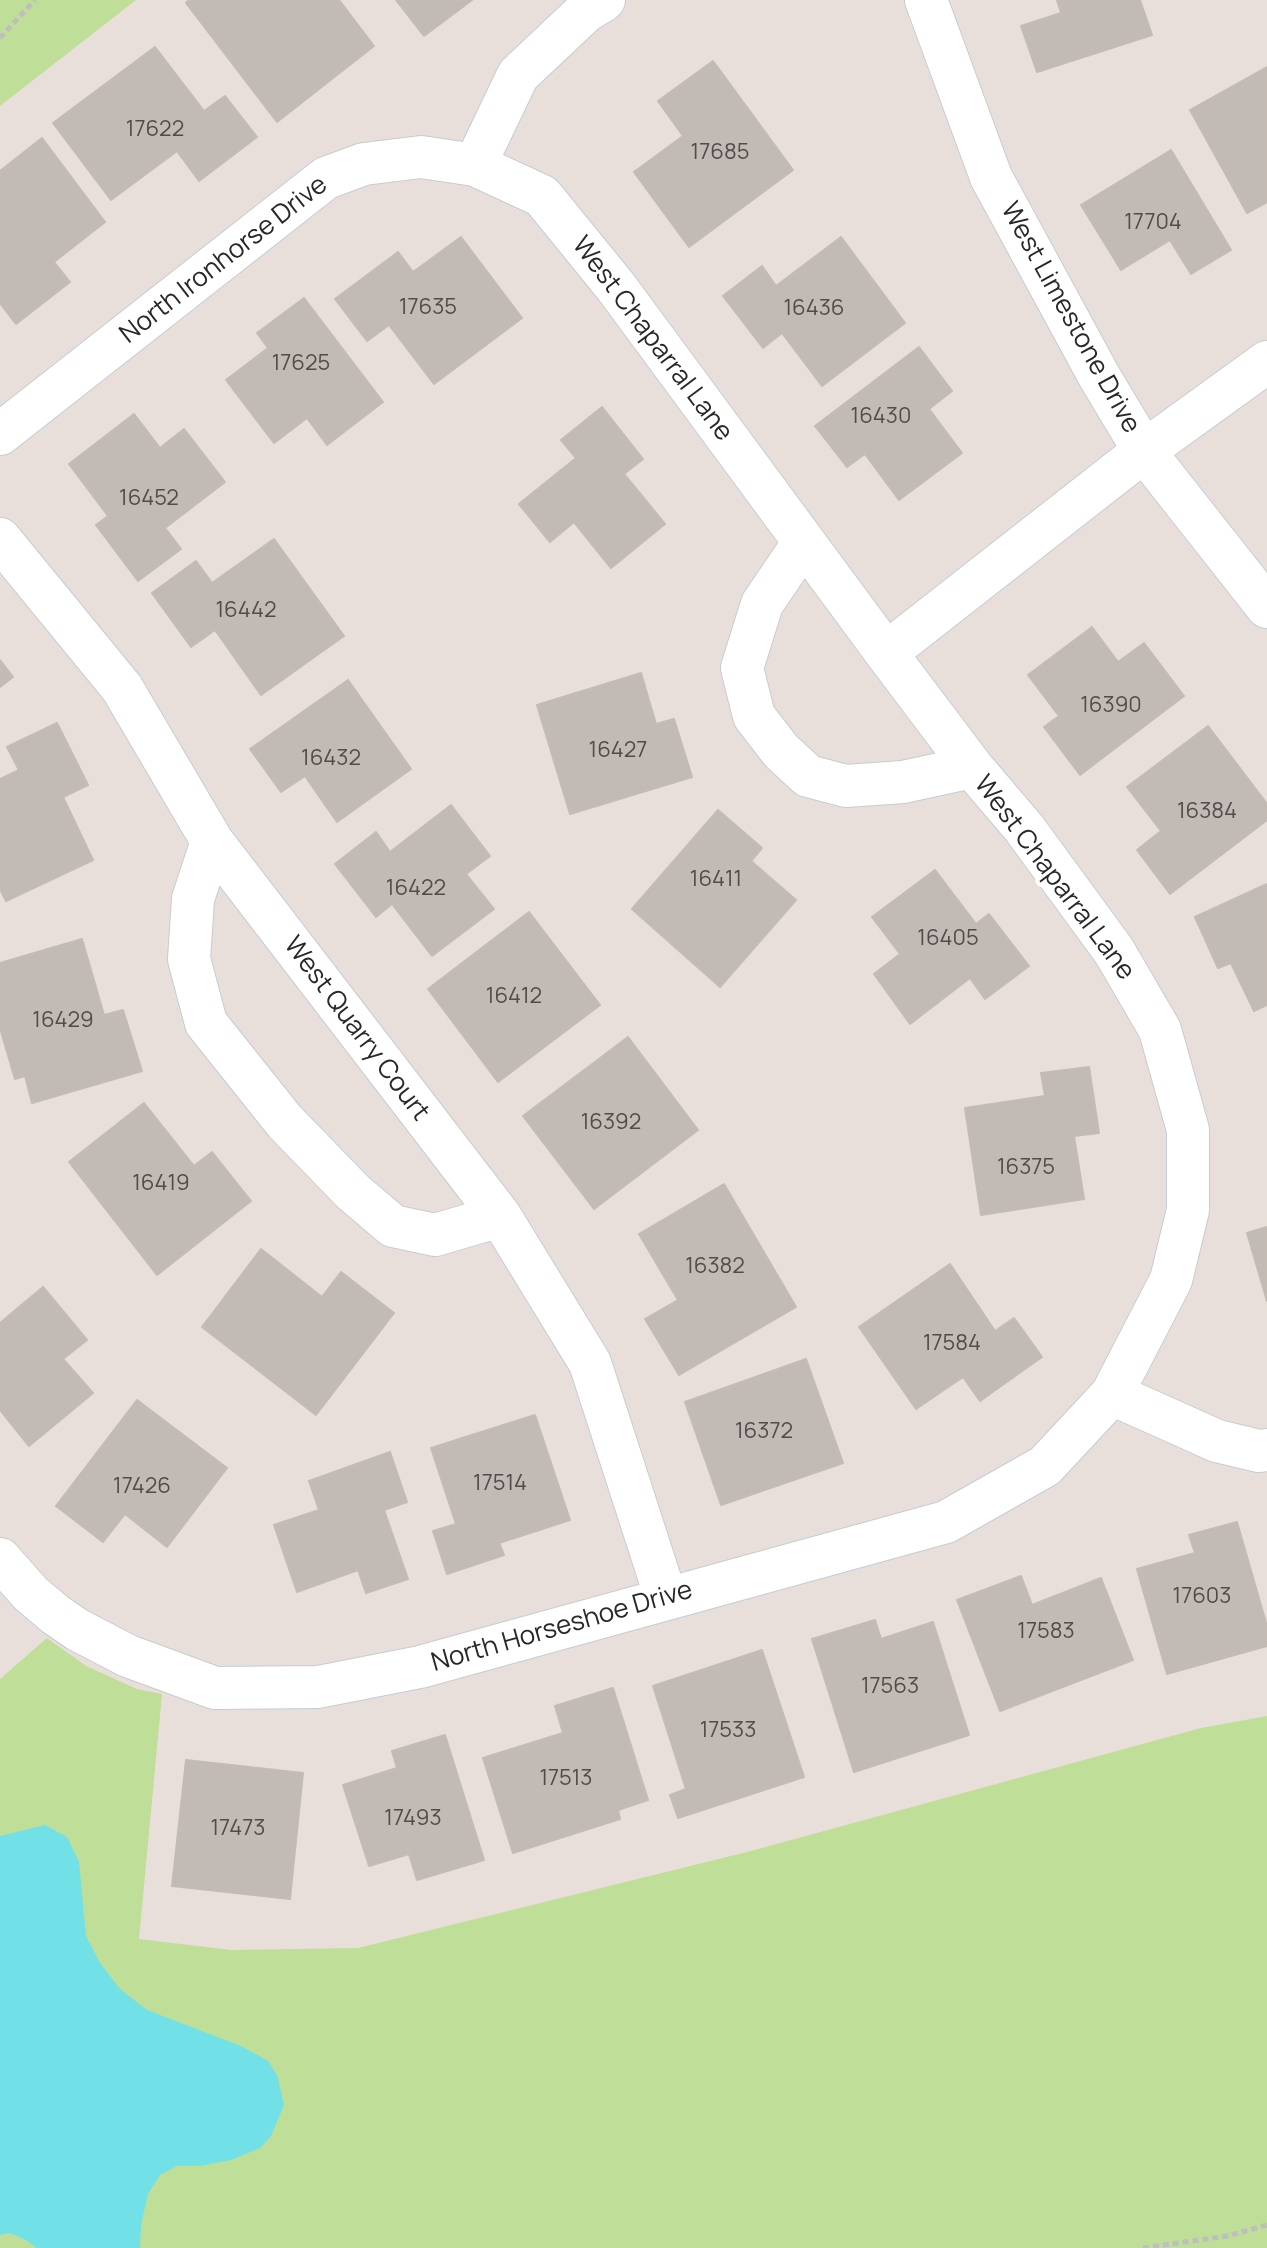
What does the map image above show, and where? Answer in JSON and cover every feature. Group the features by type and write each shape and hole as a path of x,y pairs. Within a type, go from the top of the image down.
{"street":[{"path":"475,165 518,75 586,11 604,0"},
{"name":"West Limestone Drive","path":"926,0 991,177 1099,376 1144,451 1267,607"},
{"name":"North Ironhorse Drive","path":"0,434 326,178 364,164 421,157 475,165"},
{"name":"West Chaparral Lane","path":"475,165 542,196 616,287 886,653 972,767 1024,828 1114,951 1160,1030 1188,1130 1188,1210 1171,1280 1112,1394"},
{"path":"886,653 1144,451 1267,362"},
{"name":"West Quarry Court","path":"0,539 122,688 212,841 500,1216 590,1363 666,1598"},
{"name":"West Chaparral Lane","path":"804,542 762,604 742,668 754,716 781,751 808,776 846,786 903,782 972,767"},
{"path":"212,841 193,899 189,959 206,1023 285,1122 353,1192 393,1226 435,1235 500,1216"},
{"path":"1112,1394 1217,1441 1259,1451 1267,1450"},
{"name":"North Horseshoe Drive","path":"0,1559 31,1594 78,1630 128,1656 215,1688 318,1687 420,1667 946,1522 1045,1466 1112,1394"}],"path":[{"path":"0,38 35,0"},
{"path":"1143,2248 1227,2236 1267,2225"}],"green space":[{"path":"0,0 136,0 0,106"},
{"path":"47,1638 86,1666 137,1689 162,1694 139,1939 231,1950 358,1948 751,1851 1201,1728 1267,1716 1267,2248 0,2248 0,1679"}],"water":[{"path":"45,1825 67,1837 79,1862 86,1936 100,1963 120,1989 147,2010 241,2046 268,2061 277,2075 284,2105 271,2136 260,2148 231,2160 200,2166 177,2166 160,2175 148,2194 140,2248 37,2248 10,2233 0,2235 0,1836"}],"building":[{"path":"189,0 339,0 374,46 277,122 186,3"},
{"path":"396,0 472,0 424,36"},
{"path":"1057,0 1140,0 1152,35 1037,72 1021,26 1061,13"},
{"path":"155,47 204,111 225,96 257,137 199,181 177,151 111,200 53,123"},
{"path":"713,61 793,170 689,247 634,172 683,136 658,101"},
{"path":"1267,67 1267,202 1247,213 1190,110"},
{"path":"42,138 105,222 54,262 70,282 16,324 0,303 0,171"},
{"path":"1171,150 1231,250 1191,274 1170,240 1121,270 1081,205"},
{"path":"461,237 522,318 434,384 389,325 367,341 335,299 398,252 413,272"},
{"path":"841,237 905,323 822,386 782,333 763,348 723,296 762,266 776,286"},
{"path":"304,298 383,402 327,445 307,418 274,443 226,380 268,348 257,333"},
{"path":"919,347 952,391 929,409 962,453 899,500 865,454 847,467 815,426"},
{"path":"602,407 643,459 624,474 665,524 611,568 574,522 550,542 519,504 576,458 561,440"},
{"path":"134,414 160,448 184,429 225,482 165,528 181,549 138,581 96,525 108,516 69,464"},
{"path":"274,539 344,636 261,695 215,630 191,647 152,593 196,561 212,583"},
{"path":"1092,627 1118,662 1144,643 1184,696 1080,775 1044,727 1059,716 1028,675"},
{"path":"0,660 13,677 0,687"},
{"path":"641,673 656,724 674,719 692,777 570,814 537,705"},
{"path":"348,680 411,769 337,822 305,776 281,792 250,749"},
{"path":"57,723 88,785 63,797 93,860 6,901 0,889 0,779 19,770 7,747"},
{"path":"1208,726 1267,804 1267,820 1170,894 1137,850 1161,831 1127,787"},
{"path":"451,805 490,856 466,874 494,909 432,956 392,904 376,917 335,864 376,832 390,852"},
{"path":"718,810 762,848 751,861 796,900 720,987 632,909"},
{"path":"935,870 976,924 989,914 1029,966 985,999 970,978 910,1024 874,974 900,954 872,917"},
{"path":"1267,884 1267,1005 1254,1011 1231,963 1218,968 1195,917"},
{"path":"529,912 600,1005 498,1082 428,989"},
{"path":"82,939 104,1015 123,1010 142,1071 32,1103 25,1076 15,1079 0,1028 0,963"},
{"path":"628,1037 698,1130 594,1209 523,1116"},
{"path":"1089,1067 1099,1133 1074,1136 1084,1199 981,1215 965,1108 1045,1096 1041,1073"},
{"path":"144,1103 194,1166 212,1152 251,1201 157,1275 69,1162"},
{"path":"724,1184 796,1307 679,1375 645,1319 678,1300 639,1234"},
{"path":"1267,1227 1267,1301 1247,1233"},
{"path":"261,1249 322,1297 341,1272 394,1313 316,1415 202,1327"},
{"path":"950,1264 995,1331 1014,1318 1042,1357 980,1401 963,1377 916,1409 859,1327"},
{"path":"43,1287 87,1340 63,1359 93,1393 29,1446 0,1410 0,1323"},
{"path":"806,1359 843,1463 721,1505 685,1402"},
{"path":"137,1400 227,1468 167,1547 125,1514 103,1542 56,1506"},
{"path":"535,1415 570,1520 499,1543 504,1555 447,1574 433,1531 456,1524 431,1448"},
{"path":"390,1452 407,1502 384,1510 408,1579 366,1593 358,1570 297,1592 274,1525 319,1510 309,1481"},
{"path":"1237,1522 1267,1626 1267,1646 1167,1674 1137,1569 1195,1553 1189,1535"},
{"path":"1021,1576 1032,1605 1101,1578 1133,1660 1000,1711 957,1600"},
{"path":"875,1620 881,1639 933,1622 969,1735 854,1772 812,1639"},
{"path":"762,1650 804,1777 678,1818 670,1795 686,1789 653,1686"},
{"path":"613,1688 648,1800 618,1810 620,1819 513,1853 483,1758 563,1733 555,1706"},
{"path":"445,1735 484,1860 417,1880 409,1854 369,1866 343,1785 397,1768 392,1751"},
{"path":"186,1760 303,1773 290,1899 172,1886"}]}
